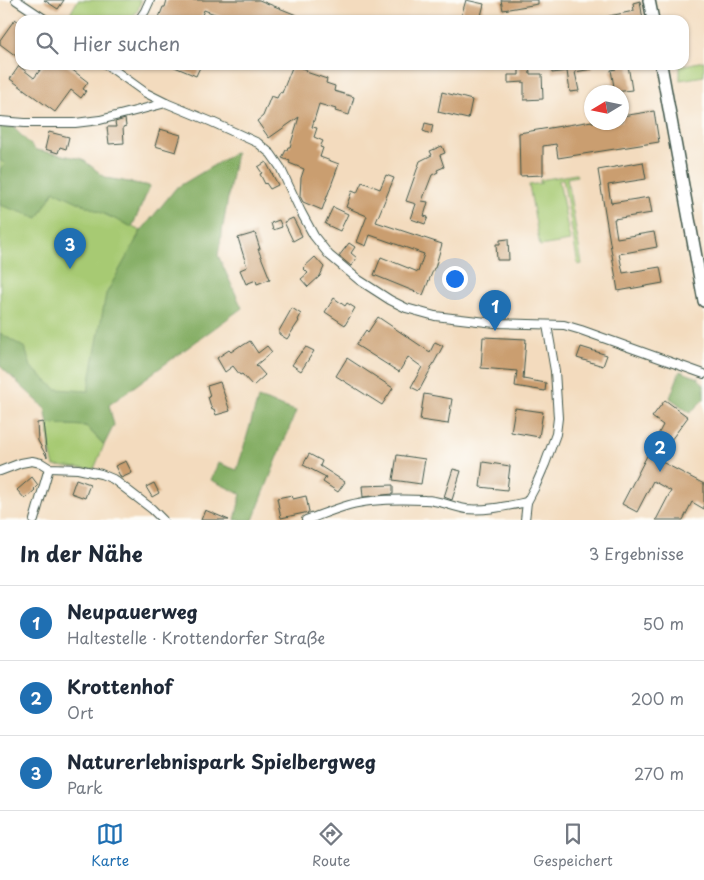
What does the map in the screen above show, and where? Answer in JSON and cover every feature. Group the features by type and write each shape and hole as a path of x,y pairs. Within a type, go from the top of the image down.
{"street":[{"path":"16,0 38,15"},
{"path":"142,15 150,0"},
{"path":"649,0 652,15"},
{"path":"114,70 146,93 258,143 271,154 280,167 314,236 329,255 377,292 406,308 432,316 467,321 564,325 704,374"},
{"path":"661,70 704,301"},
{"path":"0,121 75,123 100,120 166,103"},
{"path":"525,520 526,502 545,464 556,434 558,418 555,371 547,325"},
{"path":"0,471 32,461 41,463 49,468 78,469 101,474 113,479 152,509 163,520"},
{"path":"34,520 49,468"},
{"path":"306,520 349,505 371,502 428,500 444,502 464,509 483,510 526,502"}],"green space":[{"path":"78,0 141,0 138,10 134,15 69,15"},
{"path":"704,61 704,76 680,80 680,70 689,70 689,64"},
{"path":"0,127 13,127 36,150 82,159 106,178 150,186 132,227 141,231 136,239 132,325 86,394 53,392 0,343"},
{"path":"0,127 13,127 36,150 82,159 106,178 150,186 132,227 54,191 38,218 0,205 0,169 5,164 0,160"},
{"path":"236,152 218,255 242,308 109,405 114,425 104,445 86,426 48,424 45,408 0,366 0,333 25,348 31,367 56,389 88,391 106,294 141,231 176,188"},
{"path":"576,174 577,176 567,178 582,264 578,265 563,179 559,180 570,241 540,246 529,185 542,183 540,180"},
{"path":"680,371 698,378 704,385 704,399 690,413 670,398"},
{"path":"258,398 296,411 253,520 235,520 241,494 211,480 218,463 237,470"},
{"path":"48,424 86,426 104,445 94,469 54,466 50,451"}],"building":[{"path":"44,0 64,0 58,9"},
{"path":"167,0 259,0 296,15 218,15 204,10 202,15 160,15 163,7 165,7"},
{"path":"466,0 484,4 481,15 462,15"},
{"path":"501,0 538,0 538,4 503,10"},
{"path":"640,1 642,15 614,15 634,11 633,3"},
{"path":"15,19 15,55 0,44 0,40"},
{"path":"16,70 24,70 34,78 40,70 72,70 88,82 83,89 86,91 81,98 71,90 55,112 10,79"},
{"path":"182,70 199,70 196,76"},
{"path":"291,70 307,70 306,72 327,79 326,83 335,86 334,91 354,97 349,115 319,104 312,127 317,128 314,137 323,141 320,147 323,148 320,157 339,164 322,210 303,202 300,196 301,178 304,169 282,158 288,147 290,147 299,117 269,138 257,121 263,116 271,96 277,98 280,92 282,93"},
{"path":"519,70 530,70 530,74 542,74 543,99 524,100 524,82 508,83 508,75 519,75"},
{"path":"552,70 586,70 575,72 579,91 570,92 567,71 552,73"},
{"path":"611,70 629,70 632,90 629,90 629,85 614,85"},
{"path":"442,92 472,100 468,119 438,112"},
{"path":"654,111 659,142 558,158 556,144 543,146 543,175 520,176 519,133 584,122 584,130 629,130 629,115"},
{"path":"125,119 126,126 123,127 124,143 109,144 107,127 116,127 115,122"},
{"path":"425,123 433,125 431,134 423,131"},
{"path":"160,129 181,135 176,152 155,146"},
{"path":"49,132 69,137 66,149 60,147 58,153 45,149"},
{"path":"442,146 445,153 440,155 444,167 432,175 422,201 428,202 424,216 428,217 425,224 411,219 416,204 406,201 420,161 432,155 430,151"},
{"path":"266,162 278,185 270,189 265,184 258,167"},
{"path":"643,162 646,179 608,185 611,203 649,197 652,213 614,219 617,238 654,232 657,247 619,254 623,273 660,267 663,283 618,291 598,170"},
{"path":"386,175 394,178 376,222 442,244 435,268 423,295 374,275 381,257 418,272 424,254 370,235 366,246 357,242 367,216 346,207 352,191 357,193 362,182 380,189"},
{"path":"333,207 348,214 340,231 325,224"},
{"path":"293,218 302,236 293,241 284,222"},
{"path":"279,220 282,227 273,230 271,223"},
{"path":"255,233 260,249 258,249 270,279 257,284 256,280 246,284 240,270 247,267 238,238"},
{"path":"508,239 509,260 497,260 496,244 500,244 500,240"},
{"path":"349,243 355,247 351,253 357,258 351,266 339,256"},
{"path":"315,257 324,267 320,276 308,287 301,279 308,273 303,268"},
{"path":"334,298 345,306 347,303 355,308 345,325 325,312"},
{"path":"292,308 301,314 299,321 287,339 279,334 279,331"},
{"path":"378,317 430,352 435,342 443,346 419,391 411,387 422,367 408,357 399,372 356,345"},
{"path":"483,337 526,339 523,379 546,383 545,391 515,386 517,371 481,368"},
{"path":"250,341 258,353 267,346 272,352 256,365 265,375 253,386 233,366 225,372 217,358 229,350 231,352"},
{"path":"306,347 314,351 301,371 292,365"},
{"path":"581,347 607,355 603,366 577,358"},
{"path":"347,358 393,388 382,405 336,376"},
{"path":"220,382 230,411 216,415 214,409 212,410 207,386"},
{"path":"424,394 452,399 448,424 420,420"},
{"path":"665,400 688,417 671,440 662,462 704,484 704,509 692,502 683,520 656,520 671,491 653,481 637,512 622,504 663,425 652,417"},
{"path":"515,408 543,412 539,437 511,432"},
{"path":"43,422 47,457 38,441 37,423"},
{"path":"309,454 322,461 320,466 345,482 338,492 323,482 326,477 303,465"},
{"path":"397,455 425,459 421,484 393,480"},
{"path":"126,461 132,473 121,478 115,466"},
{"path":"483,462 510,466 507,490 480,487"},
{"path":"453,469 461,471 452,500 444,497"},
{"path":"32,477 38,485 25,499 17,490"},
{"path":"76,479 90,484 85,498 71,493"},
{"path":"154,483 159,493 152,497 146,487"},
{"path":"393,485 393,494 363,497 362,486"},
{"path":"292,495 293,499 306,496 309,512 281,518 277,498"},
{"path":"205,510 229,520 201,520"}],"place":[{"name":"Naturerlebnispark Spielbergweg","path":"70,269"},
{"name":"Neupauerweg","path":"495,331"},
{"name":"Krottenhof","path":"660,472"}]}
